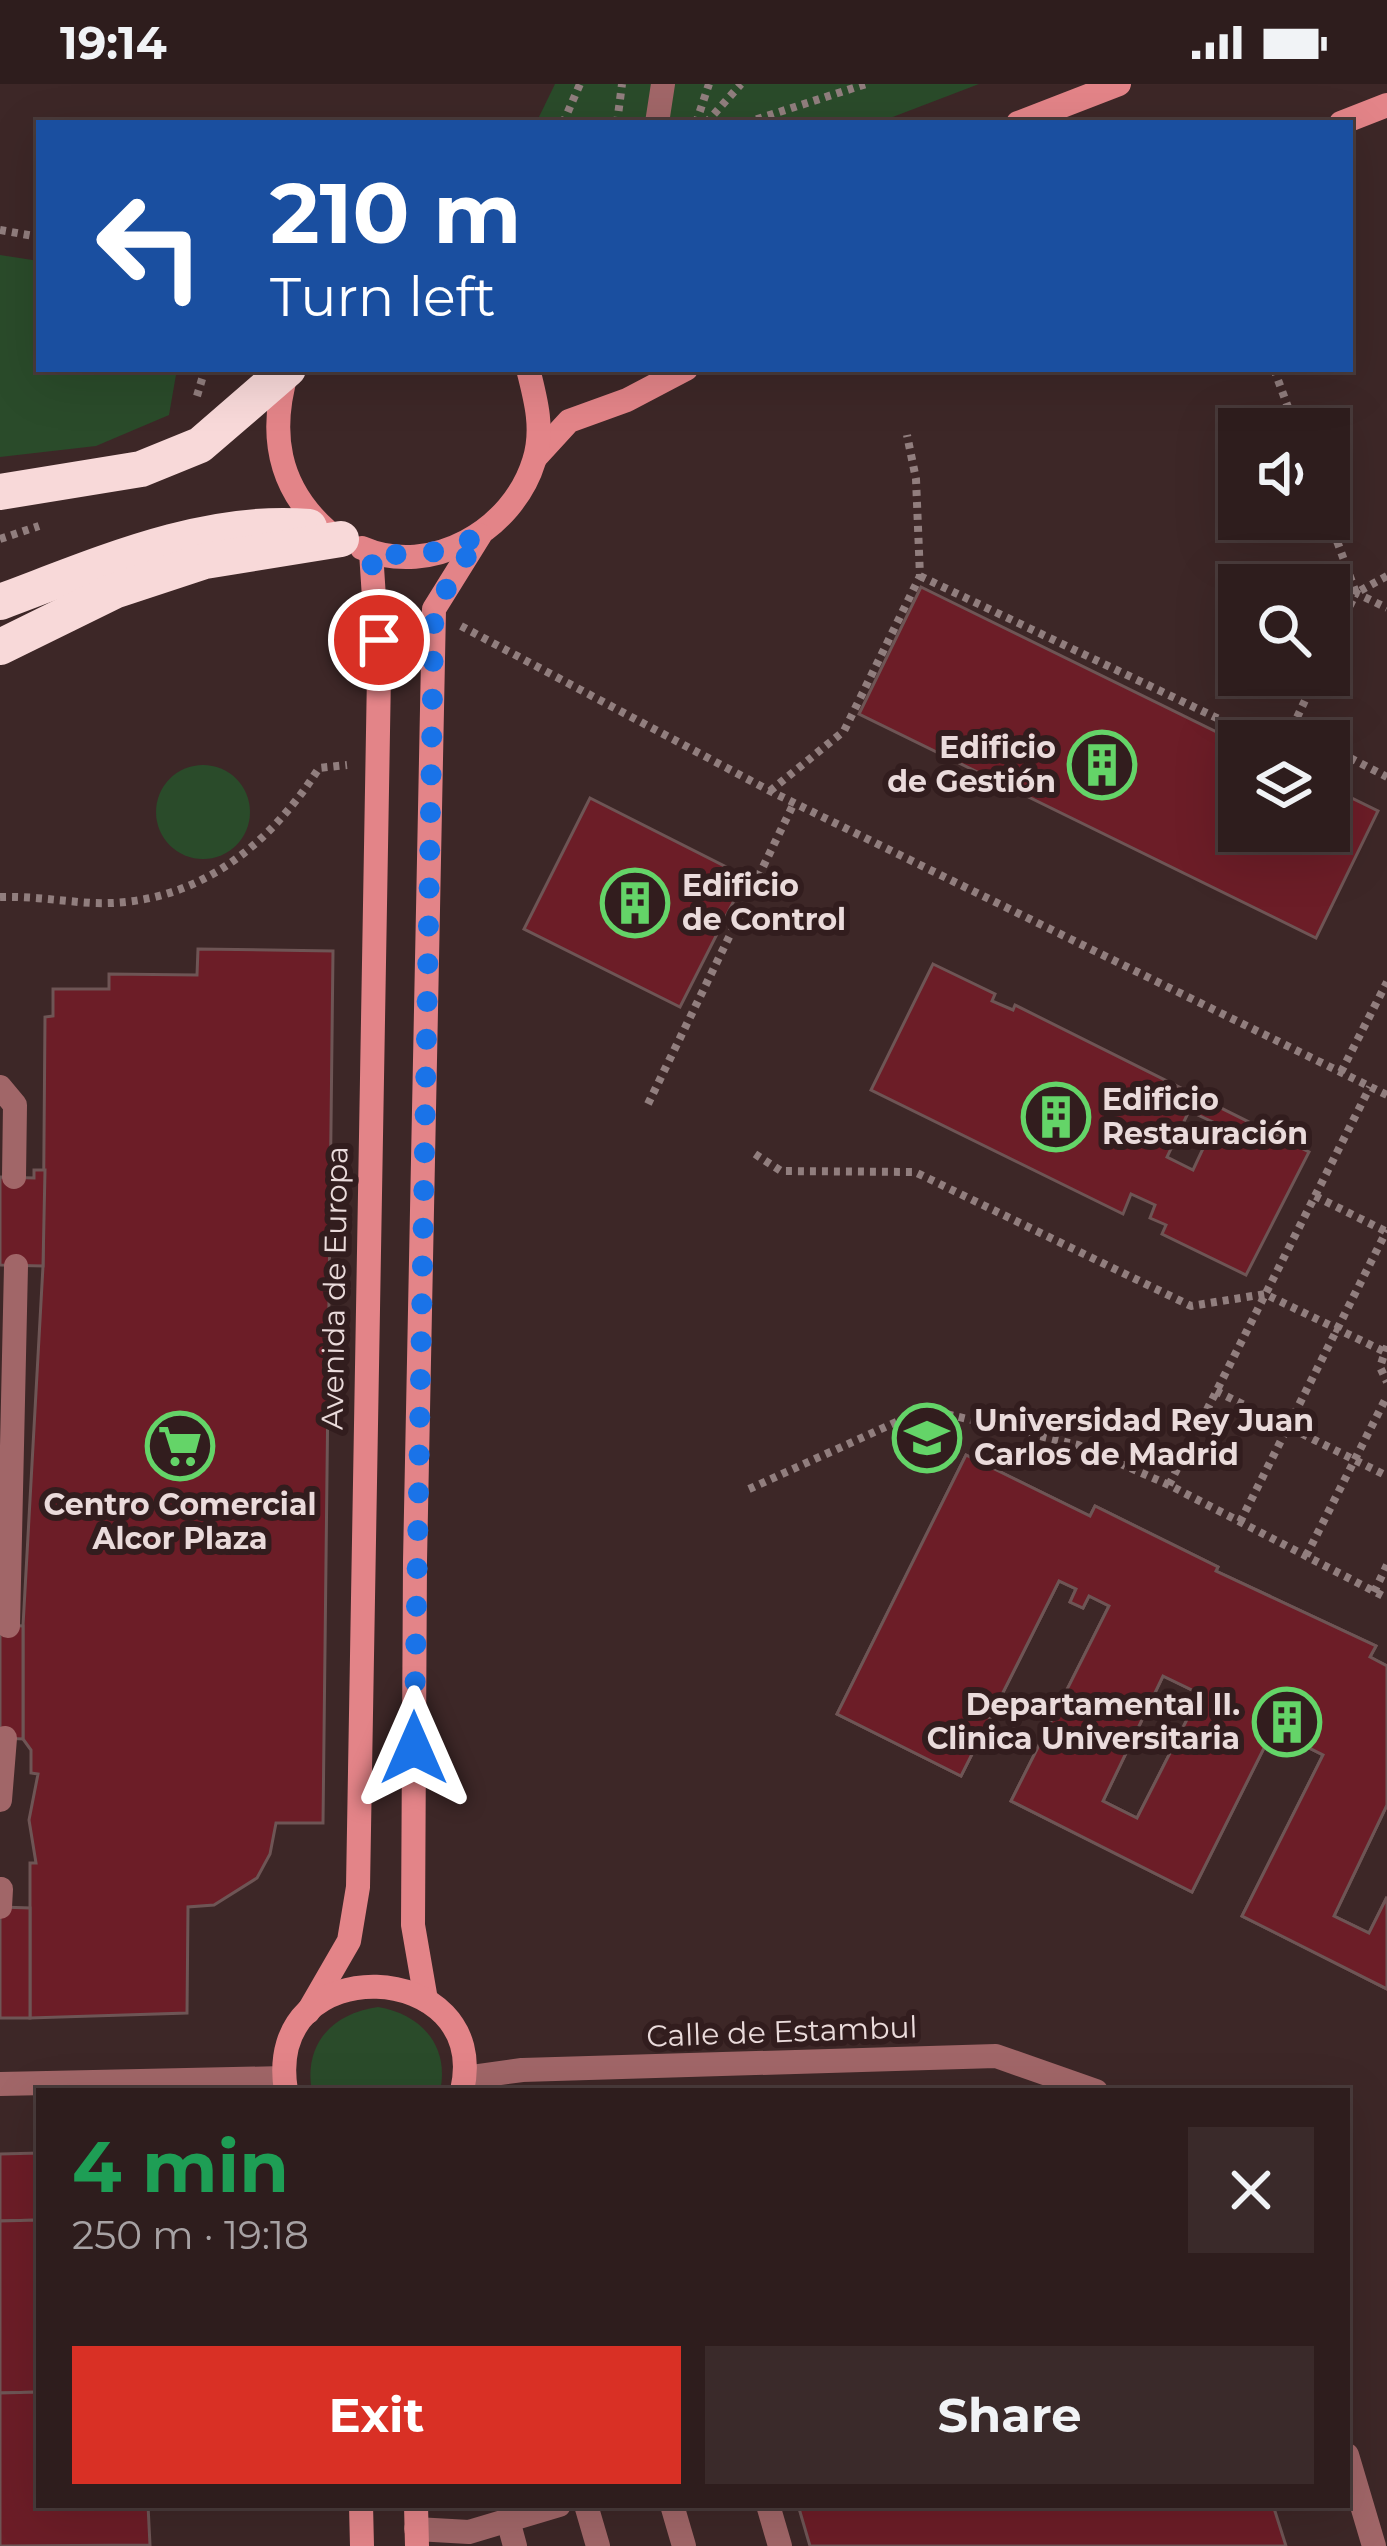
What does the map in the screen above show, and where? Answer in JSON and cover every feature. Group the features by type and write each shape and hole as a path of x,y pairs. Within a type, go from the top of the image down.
{"highway":[{"path":"0,492 123,473 200,445 285,372"},
{"path":"0,602 167,543 260,526 345,540"},
{"path":"0,646 114,591 187,567 345,540"}],"street":[{"path":"657,120 662,84"},
{"path":"1026,120 1120,84"},
{"path":"1349,120 1387,105"},
{"path":"287,372 276,407 277,446 289,483 345,540 409,557 446,551 480,535"},
{"path":"529,372 540,412 536,457"},
{"path":"426,2000 413,1924 434,609 480,535 514,501 536,457 569,421 627,400 680,372"},
{"name":"Avenida de Europa","path":"285,2085 294,2032 349,1941 358,1887 380,674 345,540"},
{"path":"0,1087 15,1105 7,1134 14,1178"},
{"path":"8,1626 3,1580 5,1403 16,1266"},
{"path":"0,1800 5,1738"},
{"path":"0,1907 1,1889"},
{"path":"308,2012 328,1996 364,1985 403,1988 426,2000 454,2035 463,2085"},
{"name":"Calle de Estambul","path":"463,2085 565,2069 996,2056 1087,2088"},
{"path":"0,2084 285,2085"},
{"path":"1350,2465 1374,2546"},
{"path":"361,2508 362,2546"},
{"path":"416,2527 460,2533 550,2508"},
{"path":"587,2508 598,2546"},
{"path":"673,2508 684,2546"},
{"path":"769,2508 780,2546"},
{"path":"508,2520 515,2546"}],"path":[{"path":"564,120 580,84"},
{"path":"617,120 622,84"},
{"path":"697,120 709,84"},
{"path":"709,120 741,84"},
{"path":"754,120 866,84"},
{"path":"0,230 36,236"},
{"path":"1275,372 1288,408"},
{"path":"770,791 844,731 920,576 916,479 907,435"},
{"path":"1337,540 1356,593 1387,608"},
{"path":"920,576 1221,720"},
{"path":"1350,605 1356,593 1387,577"},
{"path":"434,609 545,676 770,791 1387,1095"},
{"path":"1350,758 1387,777"},
{"path":"0,897 95,903 181,889 230,866 268,837 319,768 347,765"},
{"path":"648,1104 794,803"},
{"path":"1341,1072 1387,982"},
{"path":"1168,1485 1370,1087"},
{"path":"755,1154 781,1171 914,1172 1191,1306 1265,1294 1385,1349 1380,1367 1387,1382"},
{"path":"1240,1522 1387,1231 1315,1196"},
{"path":"1216,1391 1387,1476"},
{"path":"1306,1556 1387,1396"},
{"path":"748,1490 926,1409 1078,1445 1168,1485 1387,1598"},
{"path":"1374,1592 1387,1565"}],"green space":[{"path":"555,84 979,84 885,120 537,120"},
{"path":"0,255 36,261 36,372 176,372 169,415 96,446 0,457"},
{"path":"203,765 236,779 250,812 236,845 203,859 170,845 156,812 170,779"},
{"path":"378,2007 419,2025 441,2060 440,2088 312,2088 317,2045 335,2024"}],"building":[{"name":"Edificio de Gestión","path":"921,587 1218,733 1218,852 1350,852 1350,797 1378,811 1316,938 859,714"},
{"name":"Edificio de Control","path":"590,798 746,877 680,1007 524,929"},
{"name":"Centro Comercial Alcor Plaza","path":"198,949 333,951 323,1823 276,1823 270,1854 257,1878 214,1905 188,1907 187,2013 30,2018 30,1863 36,1863 29,1820 38,1774 31,1773 31,1750 23,1739 23,1626 43,1266 45,1017 53,1016 53,989 109,989 109,974 197,975"},
{"name":"Edificio Restauración","path":"933,964 995,994 992,1001 1013,1010 1015,1005 1309,1152 1246,1275 1162,1234 1166,1225 1150,1218 1155,1205 1131,1194 1123,1214 871,1090","holes":["1189,1111 1215,1123 1193,1170 1167,1157"]},
{"path":"34,1170 45,1170 43,1266 0,1265 0,1177 34,1178"},
{"name":"Departamental II. Clinica Universitaria","path":"966,1455 1090,1516 1095,1506 1218,1567 1216,1571 1376,1646 1370,1657 1387,1666 1387,1805 1334,1916 1369,1933 1387,1897 1387,1989 1242,1916 1323,1755 1273,1730 1192,1892 1011,1801 1109,1606 1089,1596 1083,1608 1070,1602 1076,1589 1059,1581 961,1776 837,1714","holes":["1163,1676 1200,1694 1137,1818 1103,1801"]},
{"name":"Departamental II. Clinica Universitaria","path":"966,1455 1090,1516 1095,1506 1218,1567 1216,1571 1376,1646 1370,1657 1387,1666 1387,1805 1334,1916 1369,1933 1387,1897 1387,1989 1242,1916 1323,1755 1273,1730 1192,1892 1011,1801 1109,1606 1089,1596 1083,1608 1070,1602 1076,1589 1059,1581 961,1776 837,1714","holes":["1163,1676 1200,1694 1137,1818 1103,1801"]},
{"path":"0,1625 23,1626 23,1739 0,1738"},
{"path":"0,1907 30,1908 30,2018 0,2018"},
{"path":"36,2153 36,2220 0,2221 0,2154"},
{"path":"36,2220 36,2392 0,2393 0,2221"},
{"path":"36,2392 36,2508 148,2508 150,2545 0,2546 0,2393"},
{"path":"799,2508 1274,2508 1286,2546 810,2546"}],"place":[{"name":"Edificio de Gestión","path":"1102,765"},
{"name":"Edificio de Control","path":"635,903"},
{"name":"Edificio Restauración","path":"1056,1117"},
{"name":"Universidad Rey Juan Carlos de Madrid","path":"927,1438"},
{"name":"Centro Comercial Alcor Plaza","path":"180,1446"},
{"name":"Departamental II. Clinica Universitaria","path":"1287,1722"}],"route":[{"path":"379,640 371,552 409,557 446,551 480,535 444,586 434,609 414,1748"}]}
